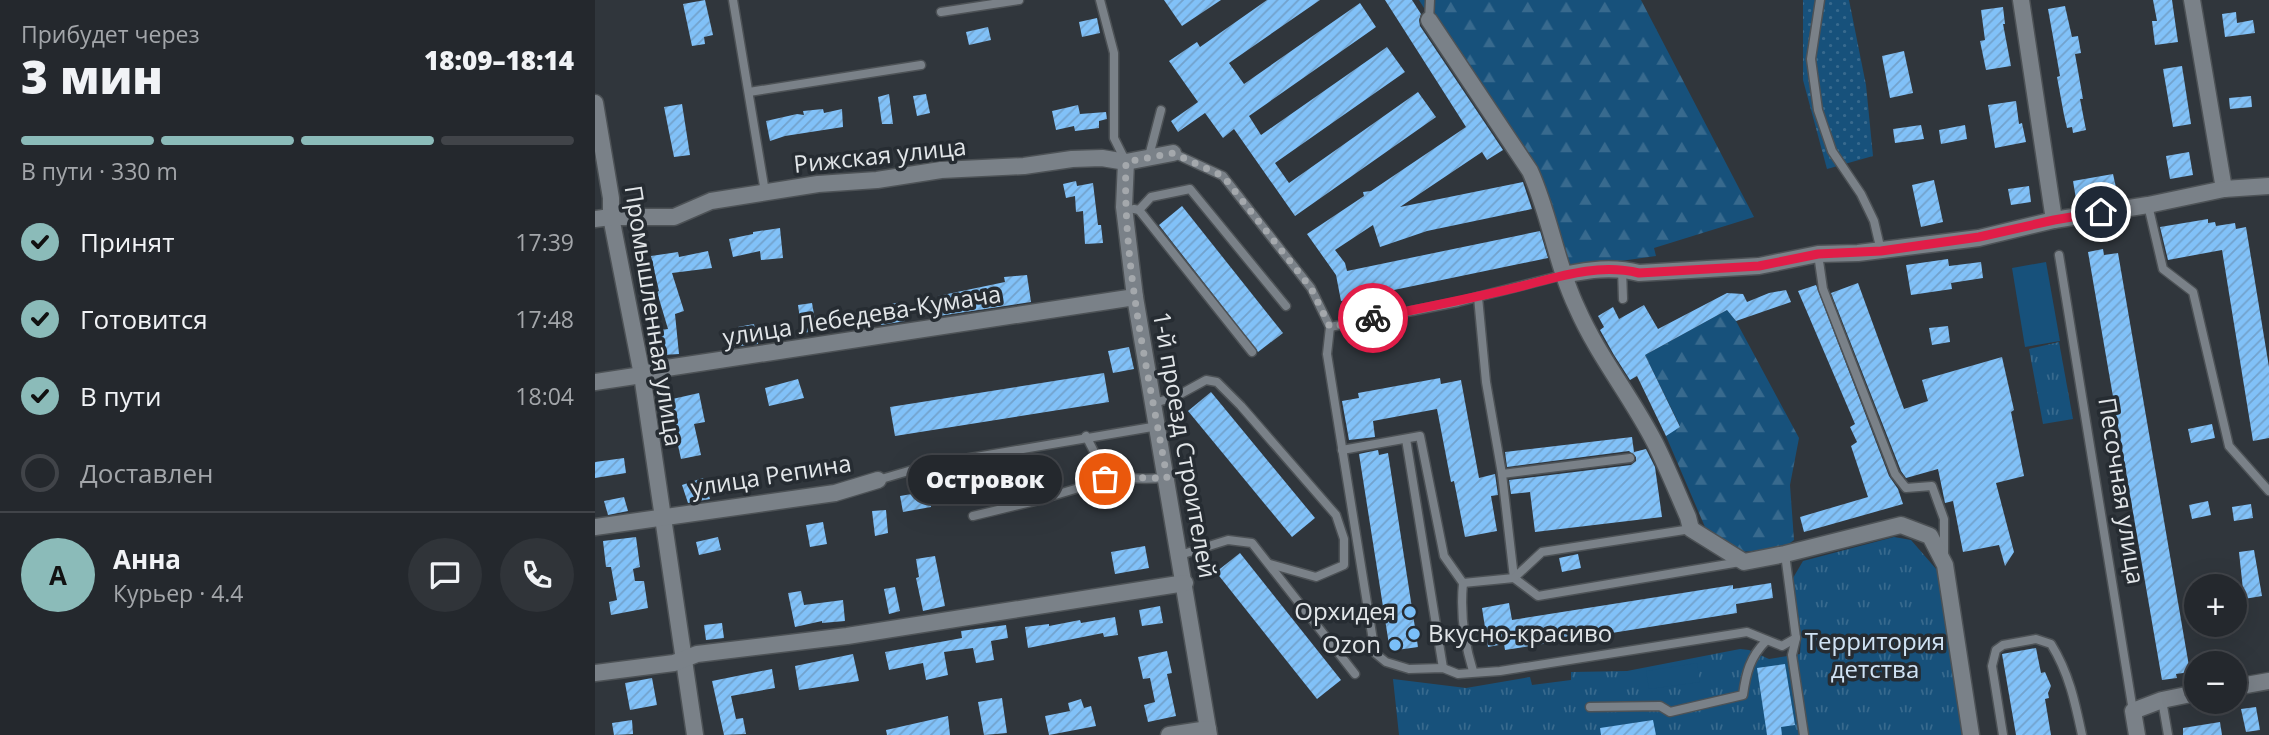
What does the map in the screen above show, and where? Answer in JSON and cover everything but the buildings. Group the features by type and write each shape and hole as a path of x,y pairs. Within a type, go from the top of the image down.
{"street":[{"path":"2021,0 2054,220"},
{"path":"2192,0 2224,189"},
{"path":"1429,20 1529,171 1539,192 1563,275 1577,309 1600,354 1655,442 1688,517 1691,530 1744,562 1901,525 1930,536 1945,565 1971,735"},
{"name":"Промышленная улица","path":"595,103 611,198 603,218 642,375 695,735"},
{"name":"Рижская улица","path":"603,218 674,217 711,201 941,170 1024,166 1072,159 1102,158 1126,162 1173,153"},
{"name":"1-й проезд Строителей","path":"1126,162 1132,209 1135,297 1209,732"},
{"path":"1563,275 1595,269 1622,269 1639,273 1759,266 1818,254 1881,251 1979,237 2054,220 2148,205 2224,189 2269,186"},
{"name":"улица Лебедева-Кумача","path":"595,382 642,375 660,369 1135,297"},
{"name":"улица Репина","path":"595,527 835,493 878,480"},
{"path":"595,673 684,660 697,654 847,636 1185,583"},
{"path":"2247,685 2269,681"},
{"path":"2133,711 2184,695"},
{"name":"Песочная улица","path":"2133,711 2137,735"},
{"path":"1169,735 1209,732"}],"lane":[{"path":"733,0 765,192"},
{"path":"941,12 1019,0"},
{"path":"1100,0 1114,53 1114,138 1126,162"},
{"path":"1429,20 1430,0"},
{"path":"1820,0 1811,59 1818,110 1832,152 1861,194 1874,221 1881,251"},
{"path":"749,92 921,65"},
{"path":"1149,156 1161,110"},
{"path":"1173,153 1223,176 1311,288 1330,327 1327,354 1375,653 1385,662 1409,669 1443,668 1458,674 1500,671 1747,632 1766,642 1782,646 1796,638"},
{"path":"1252,352 1132,209 1151,197 1190,189 1286,306"},
{"path":"2148,205 2163,269 2193,292 2229,446 2269,491"},
{"path":"1818,254 1823,289 1895,474 1906,488 1932,486 1944,519 1945,565"},
{"name":"Песочная улица","path":"2059,255 2133,711"},
{"path":"1622,269 1623,299"},
{"path":"1330,327 1478,297 1563,275"},
{"path":"1478,297 1486,382 1502,474 1514,578 1538,596 1744,562"},
{"path":"1154,403 1175,397 1206,380 1217,382 1336,514 1344,539 1344,565 1316,576 1270,564"},
{"name":"улица Репина","path":"878,480 929,466 1086,436 1158,426"},
{"path":"1086,436 1103,465 1119,476 1138,479 1167,478"},
{"path":"1342,450 1420,436 1444,556 1463,583 1460,609 1473,671"},
{"path":"1406,439 1443,668"},
{"path":"1502,474 1630,458"},
{"path":"973,516 1119,476"},
{"path":"1463,583 1514,578 1542,551 1691,530"},
{"path":"1180,555 1228,540 1252,543 1355,674"},
{"path":"1785,554 1796,638 1792,655 1804,735"},
{"path":"2003,735 1992,666 1996,650 2003,645 2036,639 2051,644 2064,666 2074,693 2083,735"},
{"path":"1590,706 1660,706 1670,712 1743,695 1746,673 1755,652 1766,642"},
{"path":"2162,700 2168,735"}],"green space":[{"path":"1419,0 1641,0 1754,217 1654,248 1656,256 1557,270 1529,176"},
{"path":"1803,0 1849,0 1866,85 1873,156 1827,169 1803,80"},
{"path":"2046,262 2060,341 2025,347 2012,268"},
{"path":"1727,310 1736,321 1799,438 1790,485 1794,540 1783,548 1741,552 1708,534 1666,436 1680,426 1645,355"},
{"path":"2059,342 2073,419 2043,424 2029,349"},
{"name":"Территория детства","path":"1894,537 1911,540 1937,570 1962,735 1399,735 1393,679 1466,688 1530,677 1532,685 1571,680 1571,672 1627,671 1740,649 1769,659 1800,654 1801,636 1793,578 1803,561"},
{"path":"1697,663 1700,682 1649,689 1646,671"}],"way so far":[{"path":"1105,479 1119,476 1138,479 1167,478 1135,297 1124,207 1126,162 1173,153 1223,176 1311,288 1330,327 1373,318"}],"place":[{"name":"Островок","path":"1105,479"},
{"name":"Орхидея","path":"1410,612"},
{"name":"Вкусно-красиво","path":"1414,634"},
{"name":"Ozon","path":"1395,645"}],"route":[{"path":"1373,318 1458,302 1595,269 1622,269 1639,273 1759,266 1818,254 1857,254 1990,236 2054,220 2101,212"}]}
